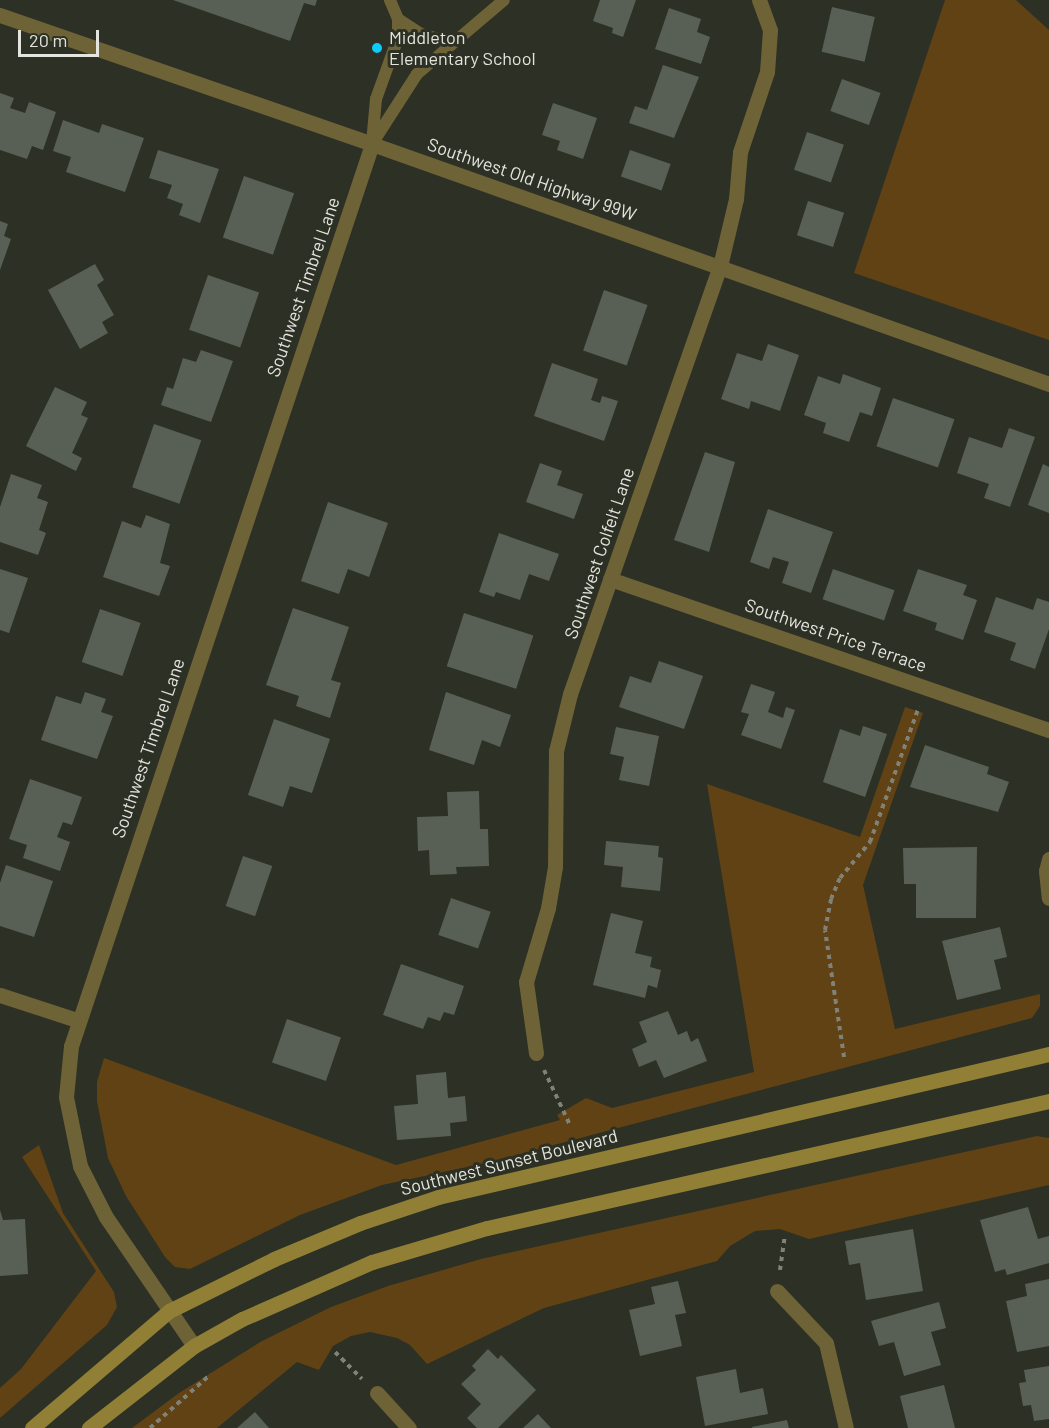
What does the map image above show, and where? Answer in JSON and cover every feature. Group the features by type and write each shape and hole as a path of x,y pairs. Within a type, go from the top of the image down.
{"main road":[{"name":"Southwest Sunset Boulevard","path":"32,1428 170,1311 326,1236 438,1197 1049,1054"},
{"path":"88,1428 194,1346 324,1280 428,1244 871,1139 1049,1101"}],"street":[{"name":"Southwest Colfelt Lane","path":"536,1053 526,982 548,908 555,867 556,751 570,694 720,266 736,199 740,152 767,72 770,30 759,0"},
{"name":"Southwest Old Highway 99W","path":"0,15 720,266 1049,384"},
{"name":"Southwest Timbrel Lane","path":"194,1346 106,1217 80,1166 66,1097 77,1020 372,144"},
{"name":"Southwest Price Terrace","path":"610,579 1049,730"},
{"path":"1049,859 1046,871 1049,898"},
{"path":"0,995 77,1020"},
{"path":"777,1291 826,1343 846,1428"},
{"path":"377,1393 409,1428"}],"lane":[{"path":"372,144 376,99 398,38 398,19 390,0"},
{"path":"372,144 417,74 504,0"},
{"path":"398,19 421,34 452,43"}],"path":[{"path":"844,1057 825,930 831,899 840,878 870,842 926,686"},
{"path":"536,1053 569,1123"},
{"path":"777,1291 785,1235"},
{"path":"335,1352 377,1393"},
{"path":"150,1428 211,1374"}],"shaded area":[{"path":"945,0 1016,0 1049,30 1049,340 854,273"},
{"path":"905,707 923,713 863,885 895,1029 1040,994 1040,1006 1032,1018 486,1163 382,1185 300,1215 190,1269 175,1267 165,1257 126,1196 108,1158 97,1101 97,1082 104,1058 396,1165 560,1120 557,1115 586,1098 612,1108 754,1072 707,784 860,837"},
{"path":"1037,1136 1049,1138 1049,1185 809,1239 780,1229 755,1231 730,1246 717,1261 544,1308 427,1364 410,1345 397,1338 370,1332 351,1336 333,1346 319,1370 297,1362 217,1428 132,1428 179,1393 262,1341 331,1307 388,1286 481,1259"},
{"path":"39,1145 63,1213 114,1292 117,1307 107,1325 0,1418 0,1388 21,1369 96,1271 22,1157"}],"building":[{"path":"173,0 317,0 315,6 304,3 290,41"},
{"path":"600,0 636,0 623,37 612,33 613,28 593,21"},
{"path":"832,7 875,17 865,62 822,52"},
{"path":"669,8 701,19 697,32 710,37 701,64 655,49"},
{"path":"663,65 699,77 674,138 629,123 635,106 647,110"},
{"path":"842,79 881,93 869,125 830,111"},
{"path":"0,93 14,98 10,108 25,113 29,102 56,112 43,150 32,146 27,159 0,150"},
{"path":"553,103 597,118 583,159 557,150 560,141 542,135"},
{"path":"63,120 99,133 102,124 144,138 125,192 66,172 71,157 53,151"},
{"path":"807,132 844,145 831,183 794,170"},
{"path":"158,150 219,169 200,223 179,215 183,204 167,198 172,185 149,178"},
{"path":"630,150 671,164 662,190 621,176"},
{"path":"244,176 294,193 273,255 223,237"},
{"path":"808,201 844,213 833,247 797,235"},
{"path":"0,221 8,224 4,236 11,239 0,270"},
{"path":"95,264 104,280 97,285 114,315 102,322 108,333 80,349 48,290"},
{"path":"208,275 259,293 240,347 189,330"},
{"path":"604,290 647,305 627,365 583,351"},
{"path":"768,344 799,355 780,411 751,401 749,409 721,399 737,353 762,361"},
{"path":"201,350 233,361 211,422 161,405 167,387 173,389 183,358 196,362"},
{"path":"552,363 598,379 591,400 600,403 602,396 618,401 604,441 534,416"},
{"path":"843,374 881,388 872,416 860,412 849,442 823,433 826,423 804,415 818,376 840,384"},
{"path":"55,387 87,402 81,415 88,418 72,453 82,458 76,471 26,446"},
{"path":"893,398 954,419 938,467 876,446"},
{"path":"154,424 201,440 179,504 132,487"},
{"path":"1009,428 1035,437 1010,507 984,498 989,484 957,473 969,437 1002,448"},
{"path":"705,452 735,462 709,552 674,540"},
{"path":"540,463 562,471 557,485 583,494 574,519 526,502"},
{"path":"1043,464 1049,467 1049,513 1028,505"},
{"path":"11,474 42,485 37,498 48,502 39,530 46,533 38,555 0,542 0,507"},
{"path":"328,502 388,523 369,577 348,569 339,594 301,581"},
{"path":"768,509 833,532 811,593 782,583 789,562 773,557 769,569 750,562"},
{"path":"146,515 170,524 160,563 170,566 159,596 103,577 122,521 141,528"},
{"path":"499,533 559,554 549,581 529,574 520,600 496,592 494,597 479,592"},
{"path":"0,569 28,578 9,633 0,630"},
{"path":"833,569 894,590 884,620 823,599"},
{"path":"918,569 967,585 963,595 977,600 963,640 935,630 937,623 903,611"},
{"path":"996,597 1033,610 1037,598 1049,602 1049,629 1035,669 1010,660 1016,643 984,632"},
{"path":"293,608 349,627 331,680 341,683 330,718 296,706 299,696 266,685"},
{"path":"100,609 141,623 122,676 82,662"},
{"path":"464,613 533,636 516,689 447,666"},
{"path":"659,661 703,676 684,729 619,707 630,676 651,683"},
{"path":"751,684 775,692 768,712 783,718 786,707 795,710 781,749 741,735 749,714 741,712"},
{"path":"85,692 106,699 101,712 113,716 97,759 41,740 56,696 81,704"},
{"path":"446,692 511,715 500,747 482,740 474,765 429,750"},
{"path":"274,719 330,739 312,793 290,786 283,807 248,795"},
{"path":"863,726 887,734 865,797 823,782 840,729 860,736"},
{"path":"616,727 659,736 649,786 619,780 624,757 610,754"},
{"path":"925,745 989,767 987,774 1009,782 998,812 910,787"},
{"path":"30,779 82,797 72,825 63,822 57,837 70,842 60,871 23,858 27,845 9,839"},
{"path":"479,791 480,829 488,829 489,866 456,867 457,874 430,875 429,850 418,851 417,817 448,816 447,792"},
{"path":"606,841 659,846 658,857 663,858 660,891 621,887 623,867 604,865"},
{"path":"977,847 976,918 916,918 916,884 904,884 903,848"},
{"path":"243,856 272,866 255,916 226,906"},
{"path":"6,865 53,881 34,937 0,926 0,883"},
{"path":"451,898 491,912 478,949 438,935"},
{"path":"611,913 643,921 635,953 652,957 650,967 661,970 657,988 648,985 645,998 593,985"},
{"path":"1000,927 1007,957 994,960 1001,989 957,1000 942,941"},
{"path":"401,964 464,986 454,1015 444,1012 440,1021 428,1017 423,1029 383,1015"},
{"path":"668,1011 678,1035 687,1031 691,1042 698,1038 707,1061 664,1078 656,1060 639,1067 632,1049 647,1042 639,1022"},
{"path":"287,1019 341,1038 326,1081 272,1062"},
{"path":"446,1072 448,1098 465,1096 467,1121 450,1123 451,1136 397,1140 394,1106 418,1104 416,1075"},
{"path":"1028,1207 1038,1239 1049,1236 1049,1263 1007,1275 1005,1269 995,1272 980,1220"},
{"path":"0,1210 3,1220 25,1219 28,1274 0,1276"},
{"path":"913,1229 923,1291 866,1300 860,1263 849,1265 845,1241"},
{"path":"1049,1279 1049,1346 1017,1352 1006,1301 1027,1296 1025,1284"},
{"path":"678,1281 686,1313 675,1315 682,1346 640,1356 629,1310 655,1304 651,1287"},
{"path":"939,1302 946,1328 931,1332 941,1365 904,1376 894,1342 879,1346 871,1321"},
{"path":"488,1349 498,1359 501,1355 536,1390 498,1428 477,1428 467,1418 481,1404 461,1384 476,1370 472,1366"},
{"path":"1049,1366 1049,1419 1034,1421 1031,1405 1023,1406 1019,1383 1026,1382 1024,1370"},
{"path":"736,1369 740,1393 763,1388 768,1414 705,1426 696,1377"},
{"path":"944,1385 955,1428 908,1428 900,1396"},
{"path":"255,1412 269,1428 237,1428"},
{"path":"538,1414 551,1428 523,1428"},
{"path":"787,1420 789,1428 752,1428 752,1427"}],"place":[{"name":"Middleton Elementary School","path":"377,48"}]}
